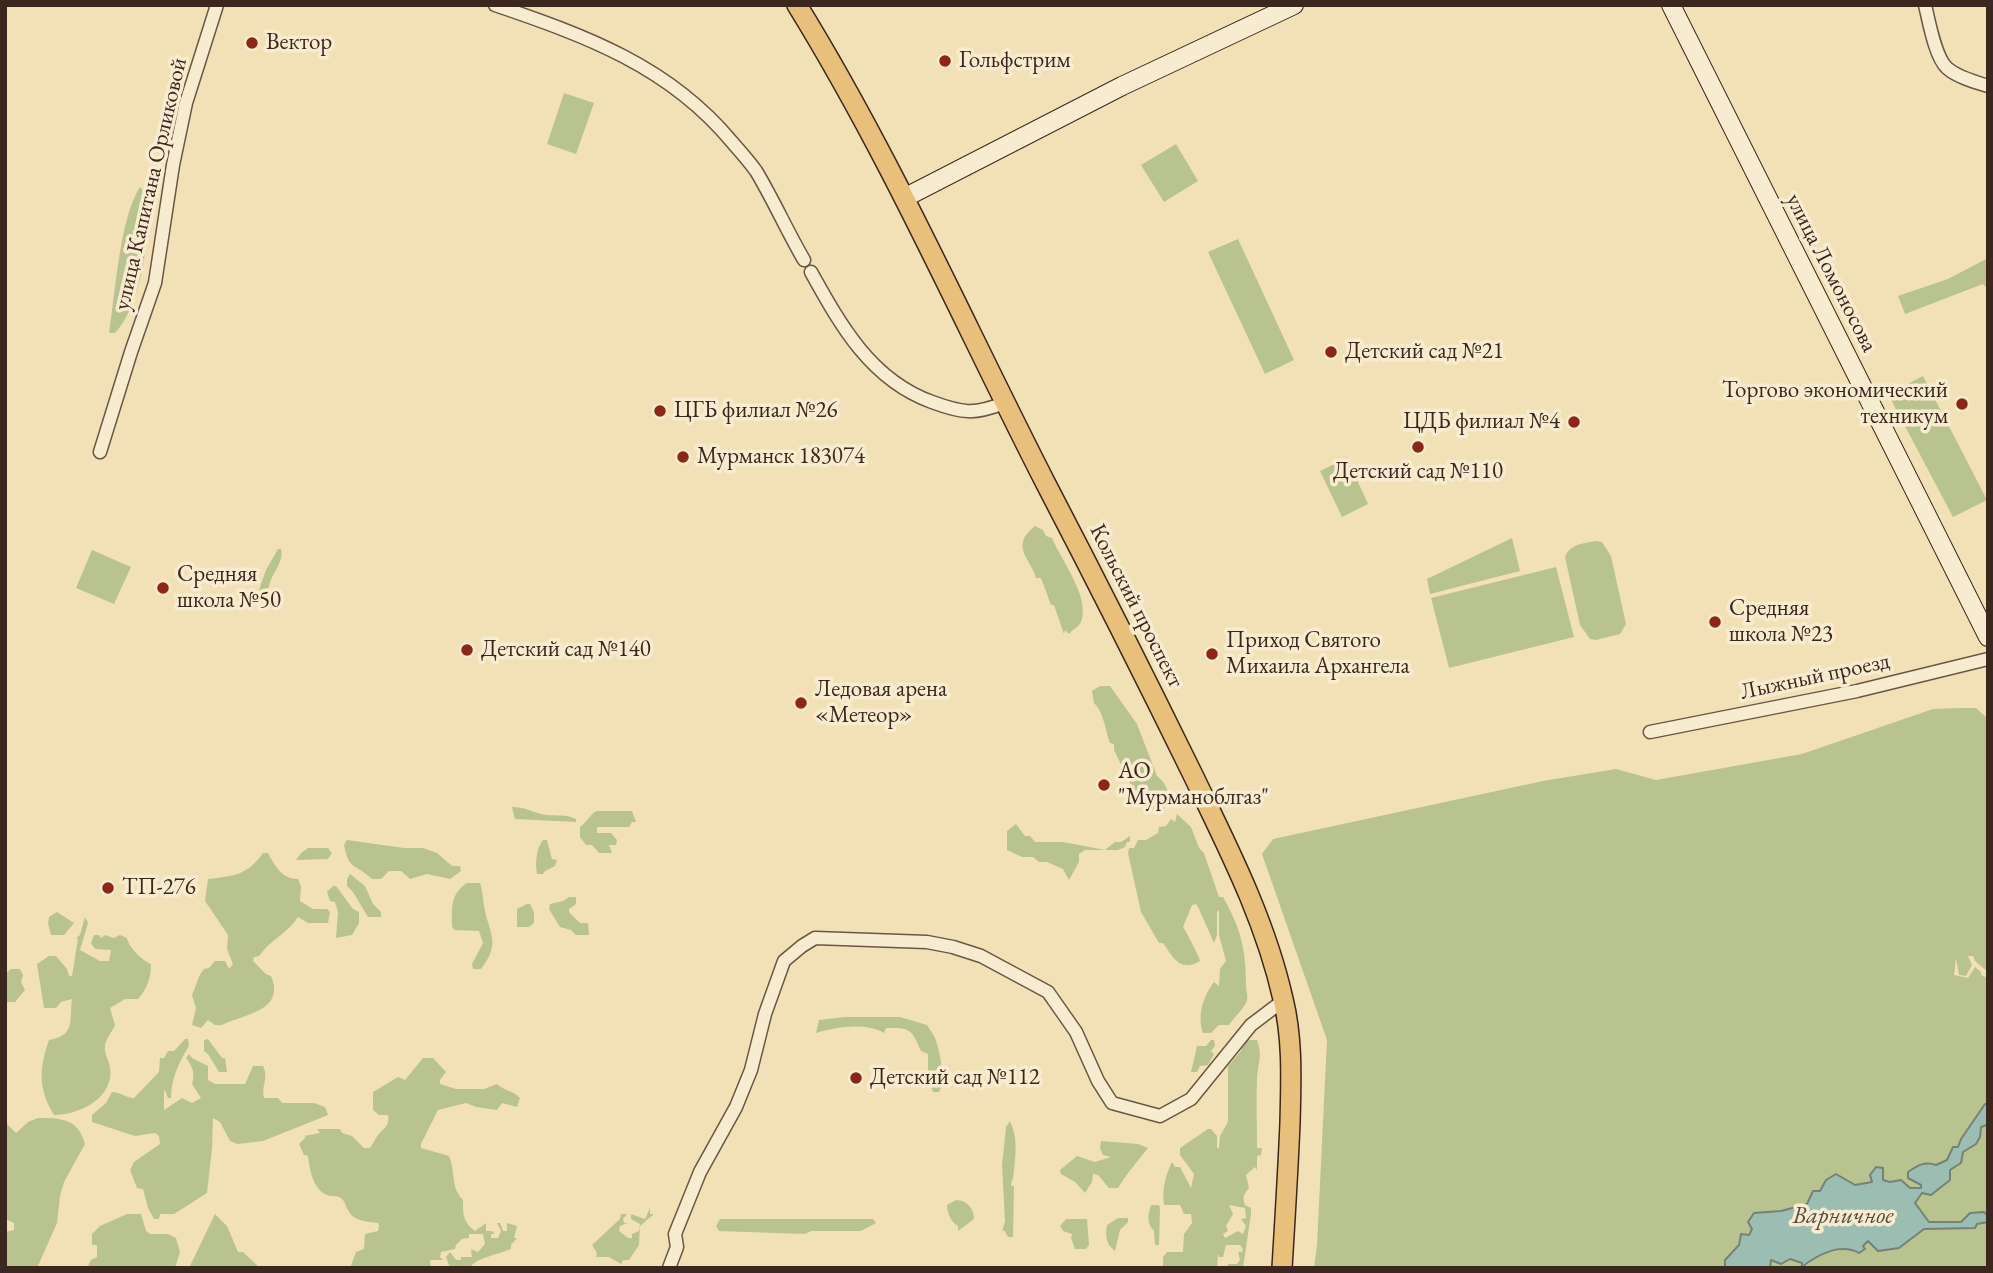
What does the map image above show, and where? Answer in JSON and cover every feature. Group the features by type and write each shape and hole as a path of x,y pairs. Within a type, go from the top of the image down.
{"main road":[{"name":"Кольский проспект","path":"797,5 840,78 904,198 1004,402 1139,663 1245,882 1265,931 1284,1000 1290,1042 1291,1081 1282,1268"}],"street":[{"name":"улица Капитана Орликовой","path":"100,452 155,283 173,165 186,103 218,5"},
{"path":"495,5 592,40 638,62 684,94 722,130 755,170 804,260"},
{"path":"904,198 1122,86 1294,5"},
{"name":"улица Ломоносова","path":"1671,5 1988,637"},
{"path":"1925,5 1940,58 1948,68 1988,86"},
{"path":"811,272 858,349 885,376 918,397 958,412 982,412 1004,402"},
{"name":"Лыжный проезд","path":"1650,732 1857,691 1988,659"},
{"path":"669,1268 677,1247 675,1234 700,1172 736,1107 751,1070 765,1014 784,961 815,938 927,942 981,956 1048,992 1076,1031 1098,1081 1112,1103 1160,1116 1191,1100 1251,1025 1284,1000"}],"green space":[{"path":"564,93 594,103 576,154 547,144"},
{"path":"1176,144 1198,181 1164,202 1141,165"},
{"path":"140,187 153,201 142,271 132,305 115,333 109,333 123,236 133,200"},
{"path":"1238,239 1294,360 1265,374 1208,252"},
{"path":"1988,258 1988,289 1983,284 1905,314 1898,296 1948,279"},
{"path":"1923,376 1987,500 1953,517 1888,394"},
{"path":"1347,458 1368,504 1342,517 1320,471"},
{"path":"1035,526 1052,538 1079,591 1083,612 1081,622 1069,634 1065,630 1064,634 1041,578 1036,578 1024,552 1023,540"},
{"path":"1512,538 1520,571 1430,594 1427,579"},
{"path":"1595,541 1602,542 1611,556 1626,624 1620,634 1596,640 1590,639 1580,625 1565,557 1573,547"},
{"path":"278,549 281,549 281,558 263,605 259,590"},
{"path":"92,550 131,567 114,604 76,588"},
{"path":"1556,567 1574,637 1449,668 1431,598"},
{"path":"1100,686 1110,686 1137,724 1157,776 1167,788 1168,797 1163,811 1146,811 1145,814 1114,750 1114,744 1110,743 1102,716 1094,703 1092,691"},
{"path":"1976,708 1988,719 1988,972 1973,956 1968,956 1972,965 1966,976 1959,975 1956,958 1954,975 1968,978 1975,967 1981,975 1988,978 1988,1104 1947,1160 1936,1165 1922,1164 1908,1172 1921,1188 1910,1188 1883,1180 1882,1168 1876,1168 1870,1175 1872,1182 1855,1185 1836,1174 1820,1191 1813,1191 1807,1204 1781,1211 1754,1213 1748,1222 1752,1229 1725,1260 1725,1268 1314,1268 1327,1040 1262,854 1273,839 1543,781 1616,769 1656,780 1802,754 1933,709"},
{"path":"512,807 545,815 567,816 576,819 576,822 515,819"},
{"path":"596,811 632,811 636,822 632,822 629,827 597,827 597,833 611,833 617,840 616,845 609,845 612,853 599,853 592,845 586,845 580,837 580,827"},
{"path":"1177,814 1191,827 1199,848 1204,853 1219,897 1223,897 1234,919 1245,961 1246,1003 1229,1025 1219,1025 1211,1033 1203,1033 1201,1013 1204,1000 1214,982 1219,986 1220,969 1226,961 1219,935 1219,910 1214,943 1199,909 1196,904 1192,905 1183,927 1200,961 1187,965 1178,962 1163,943 1159,943 1141,912 1128,853 1129,848 1134,848 1138,840 1146,840 1158,833 1159,827 1166,826 1171,819 1175,822"},
{"path":"1016,824 1025,836 1030,836 1035,842 1063,842 1105,850 1085,850 1079,854 1079,862 1069,880 1063,869 1007,850 1007,831"},
{"path":"1130,836 1130,842 1127,842 1125,847 1105,850"},
{"path":"347,840 423,848 437,853 452,866 460,866 461,871 450,879 427,874 410,879 401,871 389,871 381,879 372,879 348,859 344,845"},
{"path":"543,840 547,840 552,859 557,860 555,866 543,874 537,874 537,856"},
{"path":"308,848 328,848 332,853 328,859 296,860"},
{"path":"263,853 268,853 283,874 298,879 301,886 300,901 313,909 327,909 330,912 328,923 308,923 298,917 259,956 254,957 253,961 271,976 274,988 273,997 268,1004 222,1025 215,1025 208,1020 201,1028 192,1025 196,1008 192,995 204,969 209,968 215,961 225,961 229,969 233,964 227,949 228,935 205,901 208,879 240,873 252,866"},
{"path":"350,874 365,886 373,904 381,912 381,917 368,917 347,886"},
{"path":"467,883 480,883 492,940 490,953 481,969 473,969 472,964 483,943 479,931 455,930 452,927 455,897"},
{"path":"336,886 353,909 359,912 359,923 352,935 336,938 338,912 335,902 330,901 327,892"},
{"path":"576,897 576,904 569,912 580,923 588,923 589,935 576,935 571,930 560,927 549,909 550,904"},
{"path":"530,904 534,912 534,923 529,927 517,927 517,909"},
{"path":"57,912 74,923 64,935 51,935 49,917"},
{"path":"85,917 88,923 80,950 100,961 109,961 111,950 95,949 91,943 94,935 114,938 120,935 127,938 136,953 151,964 150,974 138,999 125,999 110,1008 115,1025 105,1045 110,1067 107,1088 93,1103 84,1108 54,1115 43,1087 43,1060 49,1040 64,1035 70,1026 72,999 61,1002 56,1008 44,1008 37,964 49,956 56,956 67,969 69,976 72,976 76,938 80,935"},
{"path":"11,969 20,969 25,990 15,1002 5,1002 5,974"},
{"path":"900,1017 927,1025 935,1039 941,1060 942,1082 939,1092 933,1092 928,1077 928,1054 921,1051 915,1038 905,1029 886,1028 884,1033 868,1028 850,1027 816,1033 819,1020"},
{"path":"188,1039 189,1046 176,1071 171,1098 168,1098 165,1090 164,1092 164,1110 182,1098 192,1103 201,1098 192,1084 193,1071 186,1058 189,1054 208,1066 208,1080 215,1084 245,1084 253,1066 263,1066 264,1098 278,1098 282,1103 314,1103 325,1107 328,1115 263,1141 238,1144 230,1141 220,1122 213,1118 207,1193 174,1214 160,1214 159,1219 154,1219 143,1189 137,1188 130,1170 134,1162 160,1144 159,1136 155,1133 135,1136 92,1122 92,1115 106,1103 112,1092 134,1098 159,1072 160,1058 164,1058 168,1051 174,1051"},
{"path":"208,1039 222,1058 225,1058 227,1072 219,1072 204,1051 204,1040"},
{"path":"1214,1040 1215,1046 1208,1065 1200,1066 1197,1072 1191,1072 1197,1046 1206,1046"},
{"path":"1245,1040 1257,1040 1260,1055 1257,1148 1262,1148 1261,1155 1257,1156 1257,1170 1255,1167 1246,1175 1249,1188 1244,1200 1245,1205 1251,1208 1251,1214 1243,1268 1227,1268 1228,1264 1237,1264 1240,1260 1238,1252 1243,1249 1240,1245 1226,1245 1223,1257 1218,1254 1217,1268 1163,1268 1163,1257 1167,1252 1183,1252 1184,1234 1192,1223 1191,1214 1184,1214 1180,1205 1164,1205 1164,1188 1168,1173 1172,1162 1175,1167 1180,1167 1191,1188 1194,1174 1180,1155 1180,1148 1211,1129 1217,1136 1219,1148 1220,1136 1228,1122 1228,1066 1241,1051","holes":["1229,1205 1245,1208 1246,1218 1241,1219 1246,1226 1243,1234 1238,1231 1225,1238 1223,1234 1228,1231 1226,1226 1233,1214"]},
{"path":"423,1058 433,1058 446,1072 440,1084 456,1089 484,1089 497,1084 520,1098 517,1107 502,1103 497,1110 466,1103 438,1110 421,1144 421,1148 449,1156 456,1190 463,1200 464,1218 471,1228 475,1231 486,1223 486,1231 495,1234 491,1234 491,1238 498,1238 501,1231 497,1223 500,1223 503,1231 507,1231 507,1223 517,1226 514,1238 517,1238 511,1249 482,1259 470,1268 450,1268 446,1257 450,1252 456,1260 472,1257 471,1249 478,1252 485,1244 483,1234 469,1234 469,1238 462,1239 455,1249 441,1252 440,1257 443,1260 430,1260 431,1268 350,1268 356,1252 364,1249 365,1234 378,1231 378,1223 357,1219 350,1214 341,1198 327,1195 318,1188 311,1173 308,1156 304,1155 299,1144 306,1137 304,1136 320,1133 317,1129 340,1129 364,1148 370,1148 387,1125 388,1119 388,1115 379,1115 373,1110 373,1092 398,1077 405,1080"},
{"path":"38,1118 62,1120 74,1125 85,1144 64,1182 57,1223 37,1268 5,1268 5,1232 14,1230 14,1223 5,1219 5,1122 16,1133 28,1122"},
{"path":"1010,1121 1016,1150 1011,1186 1014,1186 1013,1237 1008,1237 1004,1230 1002,1232 1005,1221 1002,1165 1006,1127"},
{"path":"1988,1123 1988,1216 1984,1212 1971,1213 1961,1222 1929,1222 1915,1203 1922,1193 1932,1195 1950,1180 1950,1170 1959,1165 1963,1152 1980,1137 1981,1126"},
{"path":"1101,1141 1138,1144 1148,1148 1118,1188 1109,1188 1098,1175 1093,1174 1092,1182 1085,1193 1075,1182 1061,1174 1060,1170 1077,1156 1095,1162 1111,1157 1103,1155"},
{"path":"956,1200 969,1206 974,1219 958,1231 958,1226 951,1220 947,1208 947,1205"},
{"path":"1151,1205 1159,1205 1160,1208 1159,1245 1155,1245 1154,1231 1149,1222"},
{"path":"650,1208 650,1214 654,1214 640,1226 639,1245 629,1260 623,1260 621,1264 609,1257 596,1257 597,1253 592,1245 620,1219 621,1214 627,1214 623,1219 624,1223 628,1223 620,1226 619,1231 632,1238 632,1234 639,1231 640,1224 631,1219 631,1214 645,1219"},
{"path":"127,1214 141,1214 146,1231 150,1234 168,1234 176,1238 180,1252 175,1268 87,1268 91,1260 97,1257 97,1245 92,1245 92,1234 100,1226"},
{"path":"215,1214 227,1226 238,1252 243,1252 260,1268 189,1268"},
{"path":"1118,1218 1128,1218 1128,1222 1120,1230 1115,1251 1108,1243 1106,1229 1107,1225"},
{"path":"720,1219 873,1219 876,1223 861,1231 811,1231 805,1234 719,1231 716,1226"},
{"path":"1066,1219 1087,1219 1089,1245 1086,1249 1075,1249 1072,1234 1063,1231 1060,1226"},
{"path":"1988,1222 1988,1268 1770,1268 1771,1260 1790,1259 1802,1263 1803,1267 1822,1254 1863,1246 1868,1241 1878,1251 1899,1248 1924,1229 1975,1228 1977,1224"}],"water":[{"name":"Варничное","path":"1985,1104 1988,1104 1987,1125 1981,1127 1976,1144 1963,1152 1961,1163 1950,1170 1950,1180 1931,1195 1922,1193 1915,1203 1929,1222 1961,1222 1970,1213 1984,1212 1988,1216 1988,1222 1977,1224 1975,1228 1924,1229 1899,1248 1878,1251 1868,1241 1863,1246 1865,1249 1859,1253 1845,1249 1830,1251 1802,1267 1802,1263 1790,1259 1781,1264 1771,1260 1770,1268 1725,1268 1725,1260 1739,1245 1741,1234 1749,1235 1752,1229 1748,1222 1754,1213 1781,1211 1807,1204 1813,1191 1820,1191 1826,1180 1836,1174 1855,1185 1872,1182 1870,1175 1876,1167 1883,1168 1883,1180 1901,1180 1910,1188 1921,1188 1921,1185 1908,1178 1908,1172 1922,1164 1936,1165 1947,1160 1953,1147 1958,1147"}],"place":[{"name":"Вектор","path":"252,43"},
{"name":"Гольфстрим","path":"945,61"},
{"name":"Детский сад №21","path":"1331,352"},
{"name":"Торгово экономический техникум","path":"1962,404"},
{"name":"ЦГБ филиал №26","path":"660,411"},
{"name":"ЦДБ филиал №4","path":"1574,422"},
{"name":"Детский сад №110","path":"1418,447"},
{"name":"Мурманск 183074","path":"683,457"},
{"name":"Средняя школа №50","path":"163,588"},
{"name":"Средняя школа №23","path":"1715,622"},
{"name":"Детский сад №140","path":"467,650"},
{"name":"Приход Святого Михаила Архангела","path":"1212,654"},
{"name":"Ледовая арена «Метеор»","path":"801,703"},
{"name":"AO \"Мурманоблгаз\"","path":"1104,785"},
{"name":"ТП-276","path":"108,888"},
{"name":"Детский сад №112","path":"856,1078"}]}
